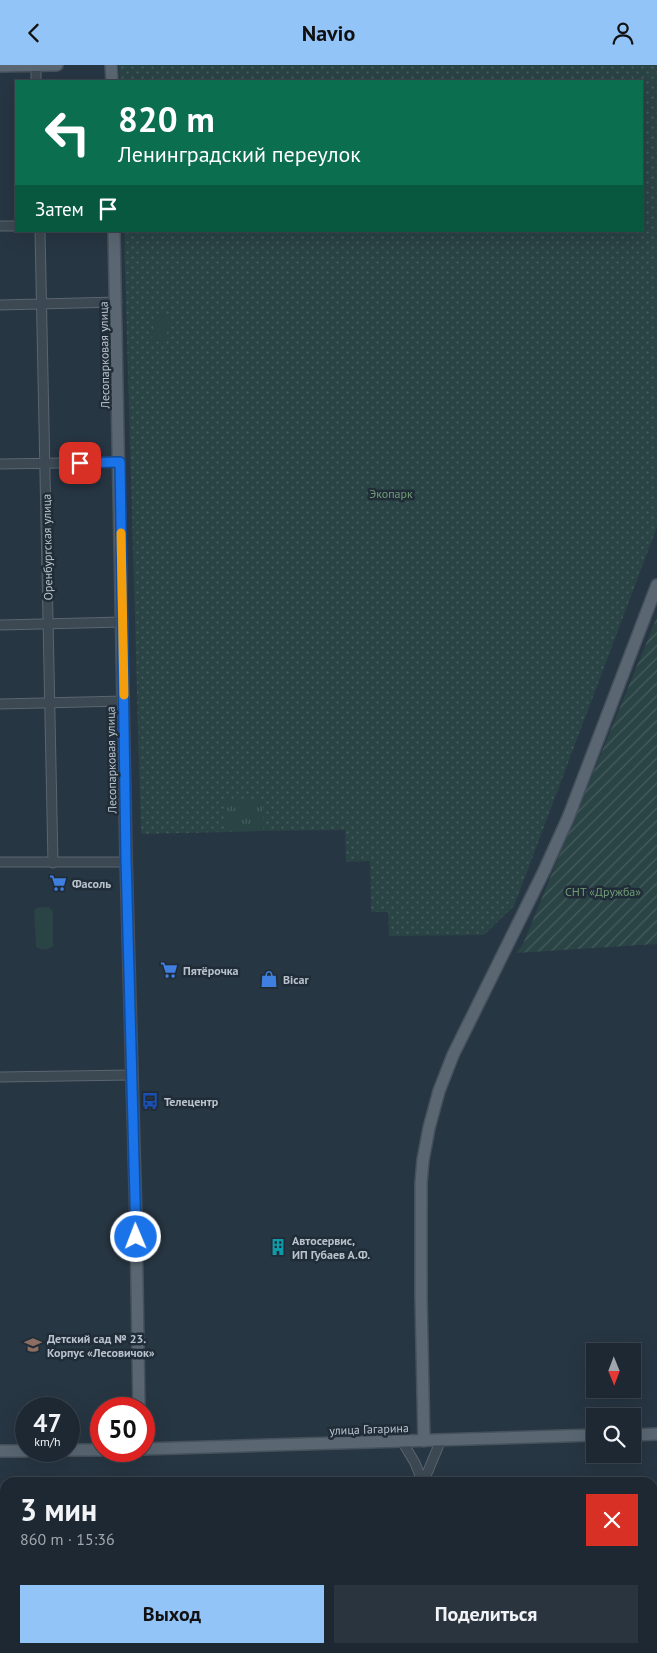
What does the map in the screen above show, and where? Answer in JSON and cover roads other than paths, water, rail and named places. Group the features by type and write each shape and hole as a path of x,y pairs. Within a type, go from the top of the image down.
{"main road":[{"path":"0,66 57,65"},
{"path":"111,65 112,80"},
{"name":"Лесопарковая улица","path":"114,232 139,1397"},
{"path":"424,1441 421,1183 429,1128 439,1091 453,1055 544,871 568,818 657,585"},
{"path":"641,1435 657,1434"},
{"name":"улица Гагарина","path":"155,1449 586,1435"},
{"path":"0,1451 15,1451"}],"street":[{"path":"36,65 36,80"},
{"path":"0,226 15,225"},
{"name":"Оренбургская улица","path":"40,232 53,863"},
{"path":"0,305 117,302"},
{"path":"0,464 120,462"},
{"path":"0,625 122,622"},
{"path":"0,704 124,701"},
{"path":"0,862 126,862"},
{"path":"0,1077 132,1075"},
{"path":"425,1477 440,1440"},
{"path":"402,1441 421,1477"}],"place":[{"name":"Фасоль","path":"58,883"},
{"name":"Пятёрочка","path":"169,970"},
{"name":"Bicar","path":"269,979"},
{"name":"Телецентр","path":"150,1101"},
{"name":"Автосервис, ИП Губаев А.Ф.","path":"278,1247"},
{"name":"Детский сад № 23. Корпус «Лесовичок»","path":"33,1345"}],"park label":[{"name":"Экопарк","path":"391,493"},
{"name":"СНТ «Дружба»","path":"603,891"}]}
